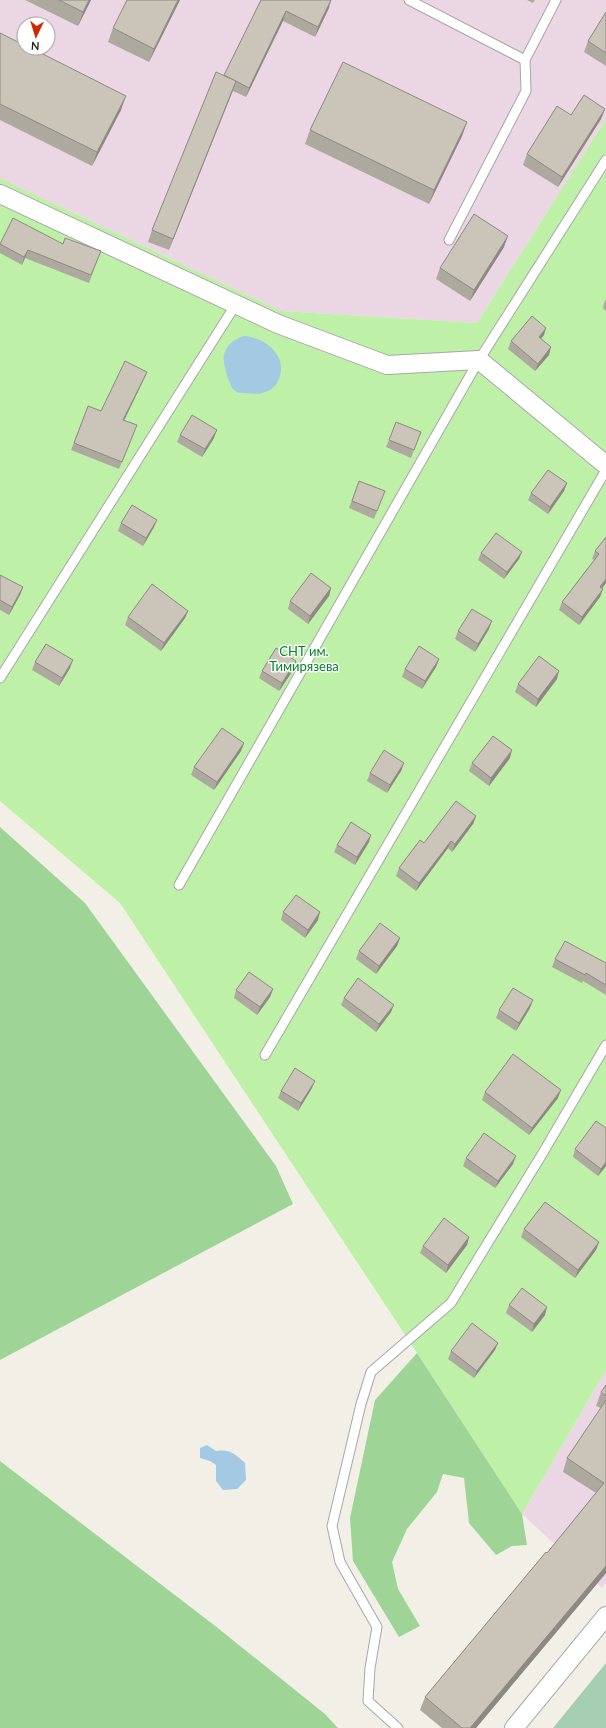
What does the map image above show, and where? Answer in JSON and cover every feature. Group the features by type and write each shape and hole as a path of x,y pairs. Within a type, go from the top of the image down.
{"street":[{"path":"0,194 278,324 387,365 479,360 606,465"},
{"path":"514,1728 606,1616"}],"lane":[{"path":"409,0 525,60"},
{"path":"449,240 526,91 525,60 556,0"},
{"path":"179,885 479,360 606,160"},
{"path":"0,678 236,304"},
{"path":"265,1055 606,470"},
{"path":"398,1728 368,1701 370,1668 377,1627 340,1562 332,1526 361,1404 371,1372 451,1303 541,1156 606,1045"}],"shaded area":[{"path":"0,0 606,0 606,119 477,323 281,311 0,178"},
{"path":"606,1370 606,1583 602,1588 522,1514"}],"green space":[{"name":"СНТ им. Тимирязева","path":"606,119 606,1370 522,1514 120,903 0,801 0,178 281,311 477,323"},
{"path":"0,827 85,903 276,1166 293,1204 0,1360"},
{"path":"417,1353 522,1514 527,1545 512,1546 496,1555 469,1523 464,1478 443,1474 437,1492 407,1529 392,1562 398,1589 420,1626 399,1637 353,1561 350,1518 375,1400"},
{"path":"0,1461 214,1625 325,1714 338,1728 0,1728"},
{"path":"606,1663 606,1728 553,1728"}],"water":[{"path":"244,336 252,337 267,344 278,356 281,364 281,372 278,381 272,389 264,393 239,393 230,385 225,368 224,354 231,343"},
{"path":"207,1445 216,1451 232,1453 245,1463 246,1480 237,1489 223,1490 216,1481 216,1465 210,1461 200,1458 200,1448"}],"building":[{"path":"59,0 89,0 83,12"},
{"path":"127,0 178,0 154,49 113,28"},
{"path":"261,0 331,0 318,27 286,11 249,88 224,75"},
{"path":"606,12 606,53 588,41"},
{"path":"0,33 16,41 16,56 47,56 126,96 97,152 0,104"},
{"path":"343,62 467,122 434,190 310,130"},
{"path":"216,72 236,81 173,239 152,230"},
{"path":"584,95 605,109 562,177 527,154 557,106 571,115"},
{"path":"474,214 508,236 474,290 440,268"},
{"path":"13,218 63,244 65,238 101,251 91,275 28,250 24,257 0,244"},
{"path":"532,316 546,328 539,337 551,347 538,364 511,341"},
{"path":"125,361 147,372 123,420 137,425 122,462 74,443 88,406 101,411"},
{"path":"192,415 217,430 205,449 180,435"},
{"path":"396,422 421,432 414,450 389,440"},
{"path":"548,470 567,483 550,507 531,493"},
{"path":"359,481 385,491 377,511 352,501"},
{"path":"132,505 157,520 146,538 121,523"},
{"path":"496,533 522,552 507,572 481,553"},
{"path":"606,537 606,579 600,587 603,589 582,617 562,602 599,554 595,551"},
{"path":"311,573 331,588 310,616 290,601"},
{"path":"0,575 23,587 12,607 0,600"},
{"path":"152,584 188,611 164,643 128,617"},
{"path":"472,609 492,621 478,644 458,631"},
{"path":"46,644 73,660 62,678 35,662"},
{"path":"419,646 439,659 425,681 405,669"},
{"path":"276,648 296,661 282,683 262,671"},
{"path":"539,656 559,671 538,699 518,684"},
{"path":"222,728 244,743 217,782 194,767"},
{"path":"493,736 512,750 491,778 472,763"},
{"path":"384,750 404,763 390,785 370,773"},
{"path":"456,801 476,816 455,844 451,841 419,883 399,868 420,840 424,843"},
{"path":"351,822 371,835 357,857 337,845"},
{"path":"296,895 320,912 308,930 283,912"},
{"path":"380,923 400,938 379,966 359,951"},
{"path":"565,941 606,963 606,985 586,973 585,975 555,959"},
{"path":"249,972 273,989 260,1007 236,990"},
{"path":"358,978 394,1005 379,1024 344,998"},
{"path":"513,988 533,1000 519,1023 499,1010"},
{"path":"513,1054 561,1090 532,1128 485,1092"},
{"path":"295,1068 315,1081 301,1103 281,1091"},
{"path":"596,1121 606,1128 606,1162 601,1169 575,1149"},
{"path":"484,1133 516,1156 498,1181 466,1158"},
{"path":"545,1202 599,1242 578,1270 524,1229"},
{"path":"444,1218 469,1237 448,1265 423,1246"},
{"path":"522,1288 547,1307 534,1324 509,1305"},
{"path":"472,1323 498,1343 477,1371 451,1351"},
{"path":"606,1385 606,1396 601,1392"},
{"path":"606,1400 606,1566 470,1728 462,1728 425,1697 604,1483 567,1458"}]}
